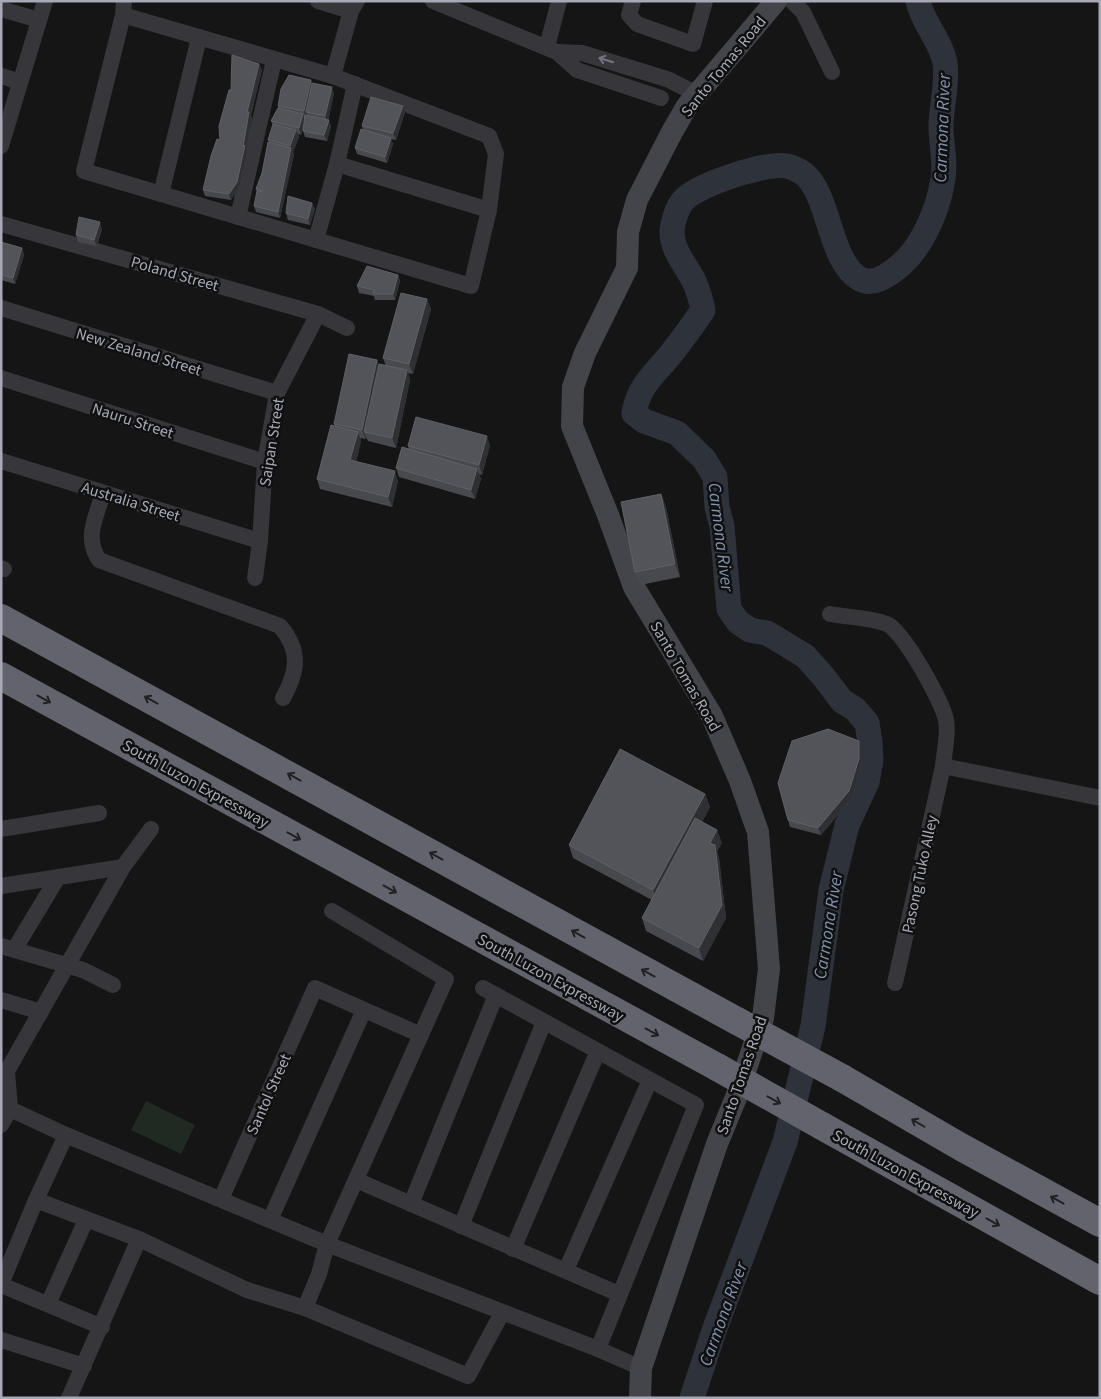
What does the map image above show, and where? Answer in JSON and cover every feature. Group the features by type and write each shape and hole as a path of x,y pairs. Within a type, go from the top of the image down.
{"highway":[{"path":"1,618 842,1078 960,1147 1100,1223"},
{"name":"South Luzon Expressway","path":"1,676 717,1068 1100,1281"}],"street":[{"path":"1,146 45,1"},
{"path":"318,1 354,6 333,76"},
{"path":"433,1 552,50 577,70 662,98 692,100"},
{"path":"552,50 559,1"},
{"path":"633,1 629,15 636,24 693,44 705,1"},
{"name":"Santo Tomas Road","path":"640,1398 641,1368 717,1144 737,1095 763,1018 769,969 758,832 740,781 712,716 634,587 608,515 572,426 573,387 585,353 627,268 628,232 637,200 692,100 776,1"},
{"path":"792,1 803,12 832,72"},
{"path":"1,8 39,20"},
{"path":"123,8 199,38 333,76 489,136 496,154 490,210 471,286 84,171 123,8"},
{"path":"161,194 199,38"},
{"path":"552,50 582,53 671,80 692,100"},
{"path":"238,216 274,60"},
{"path":"631,87 637,70"},
{"path":"1,76 20,82"},
{"path":"316,240 337,164 355,84"},
{"path":"337,164 490,210"},
{"name":"Poland Street","path":"1,224 318,314 347,328"},
{"name":"New Zealand Street","path":"1,308 277,394"},
{"name":"Saipan Street","path":"255,578 260,541 264,462 277,394 318,314"},
{"name":"Nauru Street","path":"1,378 264,462"},
{"name":"Australia Street","path":"1,461 260,541"},
{"path":"103,493 90,536 92,549 99,560 280,626 288,636 296,657 291,682 283,698"},
{"name":"Pasong Tuko Alley","path":"830,614 886,623 896,632 932,685 943,712 947,729 943,766 895,983"},
{"path":"943,766 1100,798"},
{"path":"1,829 99,813"},
{"path":"1,1125 10,1109 4,1071 41,1012 66,965 124,867 151,829"},
{"path":"1,886 124,867"},
{"path":"58,877 7,948 83,970 113,984"},
{"path":"305,1308 319,1274 327,1244 446,979 332,911"},
{"name":"Santol Street","path":"221,1199 315,988 364,1010"},
{"path":"411,1204 489,992 696,1105 598,1348"},
{"path":"1,1000 41,1012"},
{"path":"270,1220 364,1010 421,1035"},
{"path":"461,1226 544,1022"},
{"path":"513,1249 598,1051"},
{"path":"566,1270 650,1080"},
{"path":"10,1109 66,1135 327,1244 502,1313 598,1348 641,1368"},
{"path":"66,1135 36,1200 1,1284 102,1327"},
{"path":"356,1180 619,1294"},
{"path":"36,1200 139,1239 247,1290 305,1308 468,1376 502,1313"},
{"path":"48,1304 86,1220"},
{"path":"70,1398 139,1239"},
{"path":"1,1340 84,1366"}],"shaded area":[{"path":"146,1101 195,1125 181,1154 131,1130"}],"building":[{"path":"232,55 259,64 247,112 249,112 243,147 245,145 237,182 229,194 203,190 211,156 217,139 220,140 219,126 229,90 231,90"},
{"path":"289,75 311,80 304,111 278,106 281,89"},
{"path":"312,83 332,87 325,116 306,112"},
{"path":"371,97 403,106 393,133 362,126"},
{"path":"278,108 303,114 299,128 271,121"},
{"path":"305,115 329,120 324,135 303,131"},
{"path":"273,124 296,130 290,146 268,140"},
{"path":"361,129 391,138 385,157 355,148"},
{"path":"268,142 291,148 278,212 254,206 257,191 263,191 256,189 262,173"},
{"path":"288,196 312,203 308,219 286,213"},
{"path":"79,217 100,222 94,240 76,235"},
{"path":"1,242 22,248 13,278 1,275"},
{"path":"367,266 398,275 393,294 373,294 374,290 357,286"},
{"path":"401,293 427,299 409,364 383,358"},
{"path":"349,354 377,360 362,430 334,424"},
{"path":"379,364 407,370 392,438 364,432"},
{"path":"416,417 487,436 479,465 408,446"},
{"path":"331,425 358,432 350,460 395,471 388,497 317,479"},
{"path":"402,447 477,469 471,490 396,468"},
{"path":"661,494 675,564 635,572 621,502"},
{"path":"828,729 859,741 859,759 849,791 818,828 788,820 778,783 792,741"},
{"path":"620,749 705,794 653,890 569,845"},
{"path":"695,818 717,830 710,843 715,845 722,905 699,948 642,918"}],"waterway":[{"name":"Carmona River","path":"692,1398 715,1328 785,1142 813,1026 831,890 847,825 867,782 871,760 870,742 867,723 855,709 842,701 805,656 767,633 750,630 738,622 729,609 722,526 717,507 715,477 704,459 677,433 644,421 634,413 636,403 643,388 675,349 703,310 694,281 676,251 672,237 672,230 680,205 689,195 715,182 748,171 777,166 796,169 804,174 813,184 842,258 850,270 865,281 875,281 897,268 906,260 921,240 933,216 943,179 941,127 946,79 943,55 920,9 918,1"}]}
